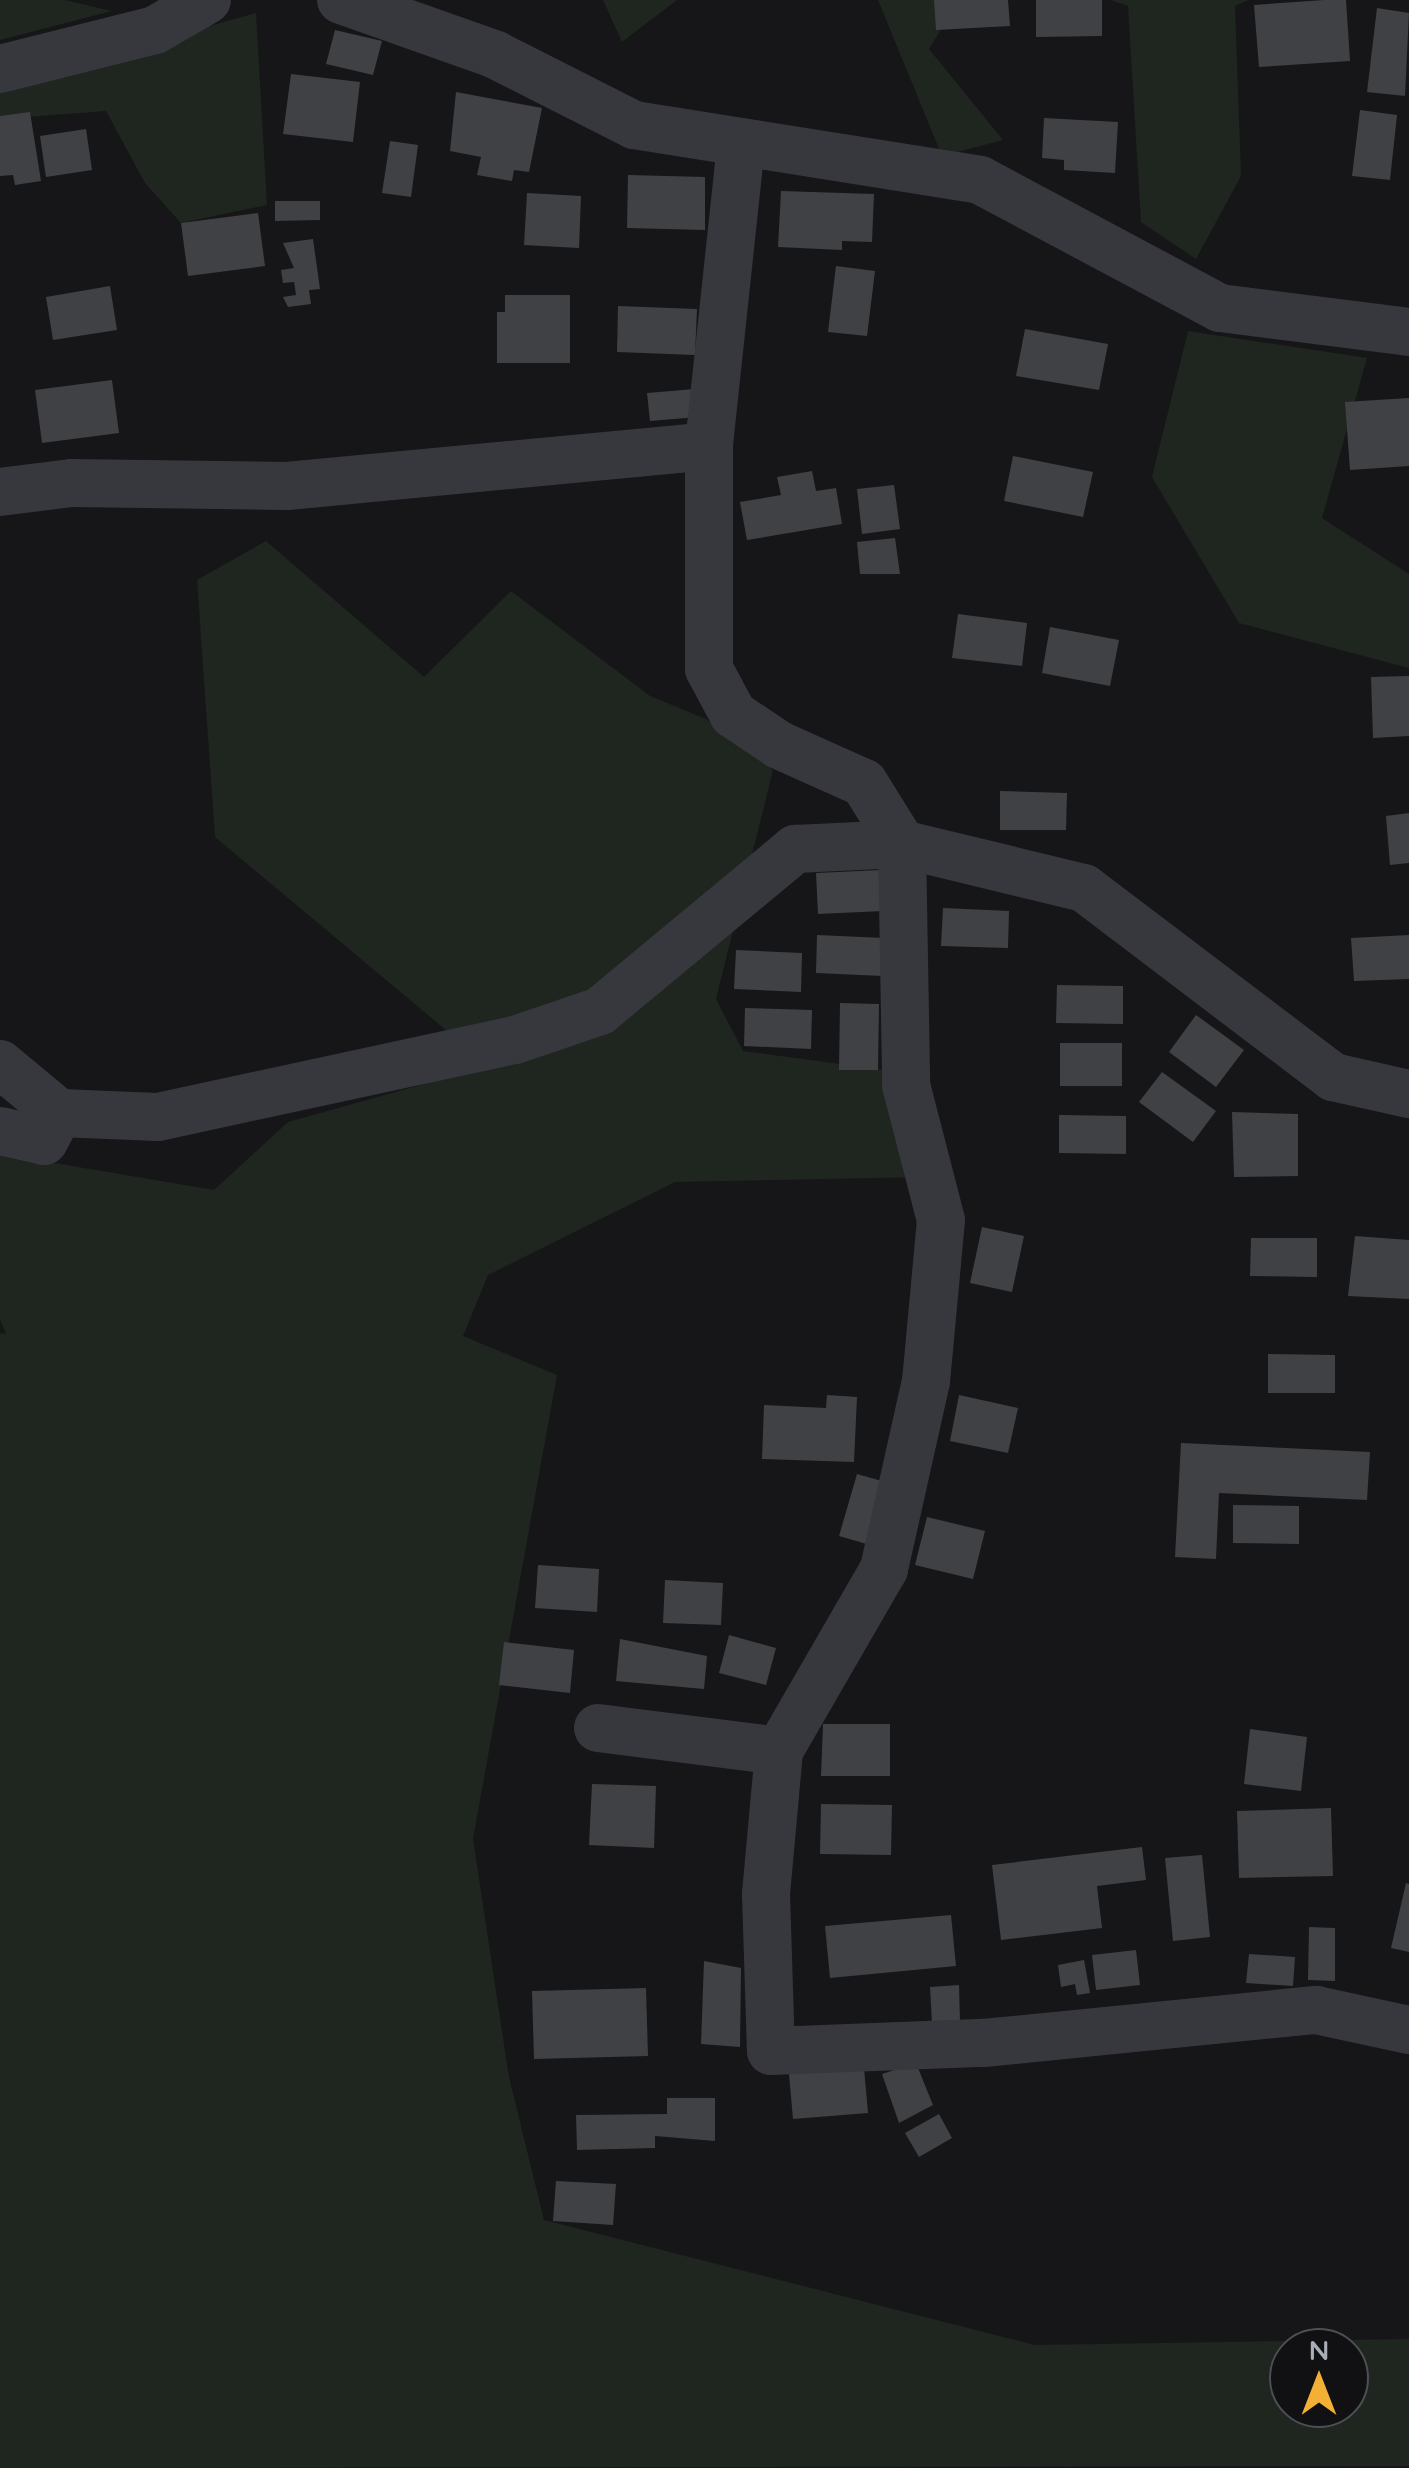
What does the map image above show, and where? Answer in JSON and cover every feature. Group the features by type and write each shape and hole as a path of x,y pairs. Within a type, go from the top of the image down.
{"street":[{"path":"0,69 155,30 207,0"},
{"path":"341,0 496,54 634,125 980,180 1220,308 1409,332"},
{"path":"741,145 709,446 709,669 733,714 779,745 864,782 902,844 906,1085 940,1220 926,1380 884,1569 780,1751 766,1894 770,2052 984,2043 1316,2010 1409,2030"},
{"path":"0,492 70,483 287,486 709,446"},
{"path":"0,1064 59,1113 158,1117 515,1040 600,1011 795,849 902,844 1084,888 1333,1077 1409,1094"},
{"path":"0,1130 44,1140 59,1113"},
{"path":"598,1728 780,1751"}],"shaded area":[{"path":"0,0 65,0 112,11 0,40"},
{"path":"603,0 677,0 622,42"},
{"path":"878,0 959,0 929,49 1003,140 942,156"},
{"path":"1111,0 1248,0 1235,6 1241,176 1196,259 1141,222 1128,6"},
{"path":"256,13 267,205 181,223 145,183 106,111 0,119 0,85"},
{"path":"1188,331 1367,358 1322,518 1409,574 1409,668 1239,623 1152,477"},
{"path":"266,541 424,677 511,591 650,696 706,719 773,770 716,999 743,1051 892,1071 925,1177 675,1182 488,1275 463,1336 557,1375 473,1839 509,2077 544,2220 1035,2345 1269,2341 1269,2428 1369,2428 1369,2340 1409,2339 1409,2466 0,2468 0,1334 6,1333 0,1320 0,1131 19,1157 214,1190 288,1122 489,1066 215,837 197,580"}],"building":[{"path":"934,0 1008,0 1010,26 936,30"},
{"path":"1036,0 1102,0 1102,36 1036,37"},
{"path":"1346,0 1350,61 1259,67 1254,5"},
{"path":"1377,8 1409,13 1405,96 1367,92"},
{"path":"335,30 382,41 373,75 326,64"},
{"path":"291,74 360,82 353,142 283,134"},
{"path":"456,92 542,108 529,172 514,170 512,181 477,175 481,157 450,151"},
{"path":"1360,110 1397,115 1390,180 1352,176"},
{"path":"30,112 41,181 15,185 13,175 0,176 0,116"},
{"path":"1044,118 1118,122 1115,173 1064,170 1064,160 1042,158"},
{"path":"86,129 92,170 46,177 40,136"},
{"path":"390,141 418,145 411,197 382,193"},
{"path":"628,175 705,177 705,230 627,228"},
{"path":"781,191 874,194 872,242 842,241 842,250 778,247"},
{"path":"527,193 581,196 579,248 524,245"},
{"path":"275,201 320,201 320,220 275,221"},
{"path":"258,213 265,266 188,276 181,223"},
{"path":"313,239 320,289 309,290 311,304 288,307 283,297 296,295 294,282 283,283 281,270 294,268 283,243"},
{"path":"836,266 875,271 867,336 828,332"},
{"path":"110,286 117,330 53,340 46,297"},
{"path":"505,295 570,295 570,363 497,363 497,312 505,312"},
{"path":"618,306 697,309 695,355 617,352"},
{"path":"1025,329 1108,344 1099,390 1016,376"},
{"path":"112,380 119,433 42,443 35,390"},
{"path":"695,389 698,417 650,421 647,393"},
{"path":"1409,398 1409,466 1350,470 1345,402"},
{"path":"1013,456 1093,472 1083,517 1004,501"},
{"path":"812,471 816,491 836,488 842,524 747,540 740,502 781,495 777,477"},
{"path":"894,485 900,529 862,534 857,489"},
{"path":"895,538 900,574 860,574 857,542"},
{"path":"958,614 1027,623 1022,666 952,658"},
{"path":"1050,627 1119,640 1110,686 1042,673"},
{"path":"1409,676 1409,736 1373,738 1371,677"},
{"path":"1000,791 1067,793 1066,830 1000,830"},
{"path":"1409,813 1409,863 1390,865 1386,816"},
{"path":"881,870 883,911 818,914 816,873"},
{"path":"943,908 1009,911 1008,948 941,946"},
{"path":"817,935 884,938 883,976 816,973"},
{"path":"1409,935 1409,979 1354,981 1351,938"},
{"path":"736,950 802,953 801,992 734,989"},
{"path":"1057,985 1123,986 1123,1024 1056,1023"},
{"path":"840,1003 879,1004 878,1070 839,1070"},
{"path":"745,1008 812,1010 811,1049 744,1046"},
{"path":"1196,1015 1244,1050 1216,1087 1169,1052"},
{"path":"1060,1043 1122,1043 1122,1086 1060,1086"},
{"path":"1162,1072 1216,1111 1193,1142 1139,1102"},
{"path":"1232,1112 1298,1114 1298,1176 1234,1177"},
{"path":"1059,1115 1126,1116 1126,1154 1059,1153"},
{"path":"982,1227 1024,1236 1012,1292 970,1283"},
{"path":"1355,1236 1409,1240 1409,1299 1348,1296"},
{"path":"1251,1238 1317,1238 1317,1277 1250,1276"},
{"path":"1268,1354 1335,1355 1335,1393 1268,1393"},
{"path":"827,1395 857,1397 854,1462 762,1459 764,1405 826,1408"},
{"path":"959,1395 1018,1408 1008,1453 950,1441"},
{"path":"1181,1443 1370,1452 1367,1500 1219,1493 1216,1559 1175,1557"},
{"path":"857,1474 889,1483 870,1545 839,1536"},
{"path":"1233,1505 1299,1506 1299,1544 1233,1543"},
{"path":"927,1517 985,1531 973,1579 915,1565"},
{"path":"538,1565 599,1569 597,1612 535,1608"},
{"path":"665,1580 723,1583 721,1625 663,1623"},
{"path":"729,1635 776,1648 766,1685 719,1673"},
{"path":"620,1639 707,1656 704,1689 616,1681"},
{"path":"504,1642 574,1650 570,1693 499,1685"},
{"path":"823,1724 890,1724 890,1776 821,1776"},
{"path":"1250,1729 1307,1737 1301,1791 1244,1784"},
{"path":"592,1784 656,1786 654,1848 589,1845"},
{"path":"821,1804 892,1805 891,1855 820,1854"},
{"path":"1331,1808 1333,1876 1239,1878 1237,1811"},
{"path":"1142,1847 1146,1880 1097,1886 1102,1928 1001,1940 992,1865"},
{"path":"1202,1855 1210,1937 1173,1941 1165,1858"},
{"path":"1406,1883 1409,1884 1409,1952 1391,1948"},
{"path":"951,1915 956,1966 830,1978 825,1926"},
{"path":"1309,1927 1335,1928 1335,1981 1308,1980"},
{"path":"1136,1950 1140,1985 1096,1990 1092,1955"},
{"path":"1249,1954 1295,1957 1293,1986 1246,1983"},
{"path":"1084,1960 1090,1993 1077,1995 1075,1984 1061,1987 1058,1965"},
{"path":"704,1961 741,1968 740,2047 701,2044"},
{"path":"959,1985 960,2022 932,2023 930,1987"},
{"path":"646,1988 648,2056 534,2059 532,1991"},
{"path":"916,2063 933,2105 899,2123 882,2074"},
{"path":"864,2068 868,2113 793,2119 789,2074"},
{"path":"667,2098 715,2098 715,2141 655,2136 655,2148 577,2150 576,2115 667,2114"},
{"path":"939,2114 952,2138 919,2157 905,2133"},
{"path":"556,2181 616,2184 613,2225 553,2221"}]}
